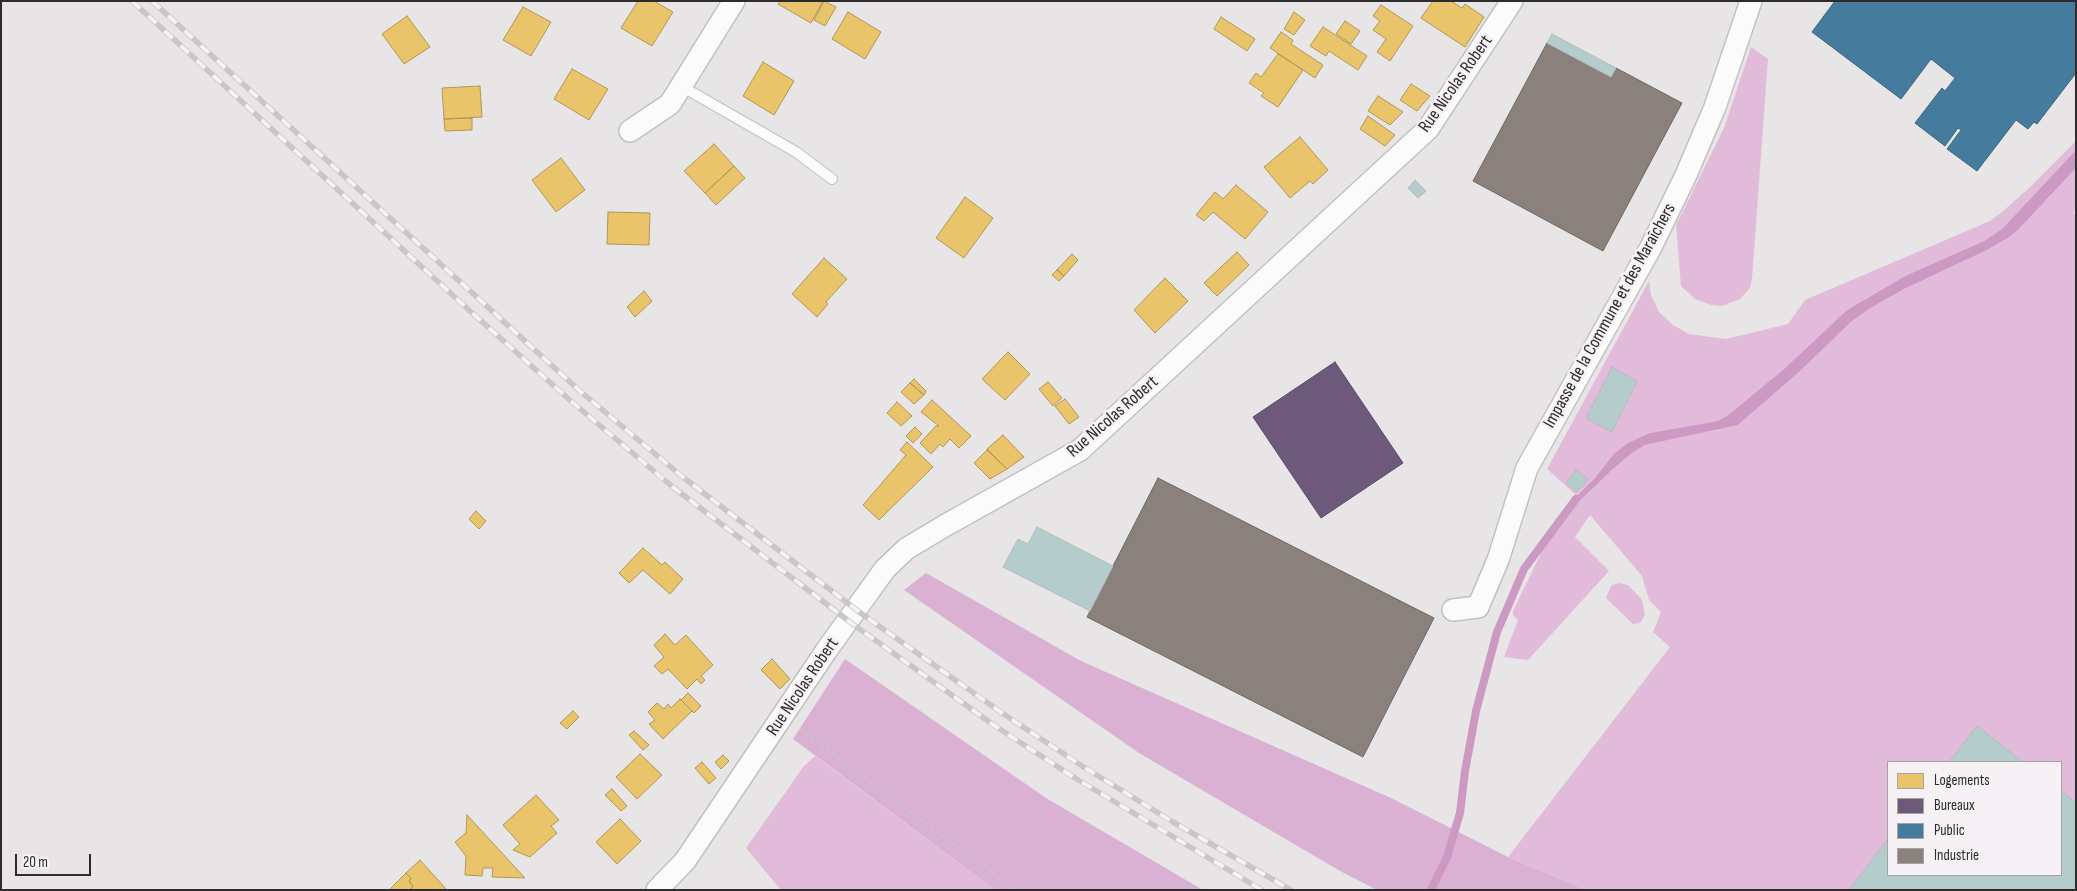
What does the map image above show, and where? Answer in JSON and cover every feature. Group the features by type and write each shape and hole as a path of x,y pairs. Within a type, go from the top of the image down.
{"street":[{"path":"630,131 670,104 734,1"},
{"name":"Rue Nicolas Robert","path":"657,890 684,861 784,716 826,651 884,569 906,549 1080,450 1428,129 1512,1"},
{"name":"Impasse de la Commune et des Maraîchers","path":"1453,610 1478,608 1498,560 1527,468 1651,247 1716,107 1751,1"}],"lane":[{"path":"681,86 796,152 832,179"}],"path":[{"path":"784,716 1015,890"}],"shaded area":[{"path":"1751,47 1768,59 1752,279 1750,288 1740,299 1722,306 1711,305 1695,299 1681,286 1676,225 1724,128"},
{"path":"2076,141 2076,150 2002,229 1984,241 1905,276 1847,310 1784,369 1727,416 1717,421 1650,433 1576,495 1547,469 1649,281 1651,295 1659,312 1673,325 1689,334 1726,339 1788,324 1805,300 1990,221 2027,190"},
{"path":"2076,150 2076,168 2017,231 2008,238 1985,251 1904,289 1869,309 1851,322 1799,372 1738,425 1645,445 1613,469 1572,508 1568,504 1595,478 1614,454 1628,443 1650,433 1717,421 1727,416 1784,369 1847,310 1905,276 1984,241 2002,229"},
{"path":"2076,168 2076,209 2073,213 2076,215 2076,890 1586,890 1508,857 1670,647 1653,632 1661,612 1649,600 1642,576 1590,515 1575,537 1609,571 1528,660 1504,657 1518,620 1513,615 1513,611 1541,553 1572,508 1613,469 1645,445 1738,425 1799,372 1851,322 1869,309 1904,289 1985,251 2017,231"},
{"path":"926,573 1081,661 1391,798 1508,857 1586,890 1377,890 1340,871 1139,753 904,590"},
{"path":"1619,583 1628,585 1642,600 1645,615 1640,623 1633,624 1606,598 1612,585"},
{"path":"845,659 1046,798 1203,890 995,890 793,739"},
{"path":"815,756 995,890 781,890 746,848 804,766"}],"building: Logements":[{"path":"638,1 654,1 673,12 652,46 621,28"},
{"path":"780,1 823,1 811,23 778,4"},
{"path":"824,1 836,7 825,26 814,20"},
{"path":"1433,1 1451,1 1462,8 1465,4 1484,17 1465,47 1421,18"},
{"path":"1381,5 1413,26 1390,61 1377,52 1386,39 1373,30 1380,21 1373,16"},
{"path":"523,7 551,22 531,56 503,40"},
{"path":"848,12 881,32 865,59 832,39"},
{"path":"1294,12 1305,20 1294,35 1284,29"},
{"path":"407,16 430,47 404,64 382,34"},
{"path":"1221,17 1255,39 1247,51 1214,29"},
{"path":"1345,21 1360,31 1351,44 1336,34"},
{"path":"1323,27 1367,56 1358,70 1329,51 1326,56 1310,46"},
{"path":"1281,32 1293,40 1291,44 1323,65 1315,78 1270,48"},
{"path":"1278,54 1303,70 1278,107 1261,96 1264,93 1249,83 1256,73 1261,77"},
{"path":"763,62 794,81 774,115 743,96"},
{"path":"572,69 608,89 589,120 554,99"},
{"path":"1411,84 1430,96 1417,111 1400,100"},
{"path":"480,86 482,117 444,119 442,88"},
{"path":"1378,96 1403,112 1390,125 1368,111"},
{"path":"1368,116 1395,135 1385,146 1360,129"},
{"path":"472,118 472,130 445,131 444,119"},
{"path":"1300,137 1328,170 1313,184 1310,181 1290,198 1264,167"},
{"path":"714,144 734,166 705,193 684,171"},
{"path":"561,158 585,190 556,212 532,180"},
{"path":"734,166 745,178 716,205 705,193"},
{"path":"1236,185 1268,212 1245,239 1213,212 1204,221 1196,215 1215,192 1223,199"},
{"path":"965,197 993,218 964,258 936,238"},
{"path":"608,212 650,213 649,245 607,244"},
{"path":"1237,252 1249,265 1217,296 1204,283"},
{"path":"1072,254 1078,260 1064,276 1057,270"},
{"path":"824,258 847,279 826,302 828,304 817,317 792,294"},
{"path":"1057,270 1064,276 1059,281 1052,275"},
{"path":"1165,278 1188,301 1155,333 1134,310"},
{"path":"644,291 652,301 635,317 627,307"},
{"path":"1008,352 1030,374 1005,400 982,379"},
{"path":"914,379 926,391 924,395 910,383"},
{"path":"1048,382 1062,398 1053,406 1039,389"},
{"path":"910,383 924,395 914,404 901,392"},
{"path":"1065,399 1079,417 1069,424 1055,406"},
{"path":"932,400 971,436 959,448 950,439 943,447 940,444 931,454 920,443 936,426 939,426 921,412"},
{"path":"897,402 912,416 901,426 887,413"},
{"path":"915,427 922,434 913,443 906,436"},
{"path":"1003,435 1024,457 1007,469 987,449"},
{"path":"907,442 933,467 879,520 863,505 906,455 900,450"},
{"path":"987,450 1007,469 990,479 974,463"},
{"path":"476,511 486,521 479,529 469,519"},
{"path":"643,548 662,565 665,562 683,579 670,594 643,570 629,583 619,573"},
{"path":"665,634 675,645 686,635 713,665 701,676 705,680 701,684 697,679 687,689 668,669 662,674 654,666 664,657 654,645"},
{"path":"772,659 790,679 780,689 761,670"},
{"path":"688,693 701,706 694,713 681,700"},
{"path":"680,699 692,711 663,739 649,724 655,720 648,712 657,703 664,709 668,704 671,708"},
{"path":"573,711 579,717 567,729 560,723"},
{"path":"634,731 649,745 643,750 629,735"},
{"path":"640,754 662,775 637,799 616,777"},
{"path":"723,755 729,761 721,769 715,762"},
{"path":"702,762 716,778 709,784 695,768"},
{"path":"612,789 627,806 621,811 605,795"},
{"path":"536,795 559,820 551,826 557,833 530,857 513,850 520,844 503,825"},
{"path":"467,815 525,878 492,877 493,868 483,868 482,876 465,875 466,856 455,842 466,833"},
{"path":"620,819 641,841 617,864 596,842"},
{"path":"420,860 447,890 410,890 413,886 409,881 411,878 406,873"},
{"path":"406,873 411,878 409,881 413,886 410,890 389,890"}],"building: Bureaux":[{"path":"1335,362 1403,463 1321,518 1253,417"}],"building: Public":[{"path":"1835,1 2076,1 2076,73 2037,124 2034,122 2028,129 2016,120 1977,171 1947,149 1961,130 1958,128 1945,146 1915,123 1942,88 1945,91 1955,78 1931,59 1901,99 1812,32"}],"building: Industrie":[{"path":"1547,43 1611,77 1616,68 1682,103 1603,251 1473,181"},
{"path":"1158,478 1434,618 1363,757 1087,617"}],"building: Autres":[{"path":"1552,34 1616,68 1611,77 1547,43"},
{"path":"1415,180 1426,191 1418,198 1408,188"},
{"path":"1612,367 1637,381 1612,432 1586,418"},
{"path":"1576,470 1588,479 1577,492 1566,483"},
{"path":"1037,527 1113,566 1090,611 1003,567 1018,539 1028,544"},
{"path":"1977,726 2022,761 1950,761"},
{"path":"2062,792 2076,803 2076,888 2074,890 1849,890 1887,840 1887,876 2062,876"}],"waterway":[{"path":"1431,890 1447,857 1460,813 1465,771 1476,711 1497,632 1524,569 1576,499"}],"railway":[{"path":"132,1 470,311 572,402 674,488 854,625 995,726 1075,778 1262,890"},
{"path":"152,1 581,392 684,478 862,614 1002,713 1082,766 1173,822 1291,890"}]}
